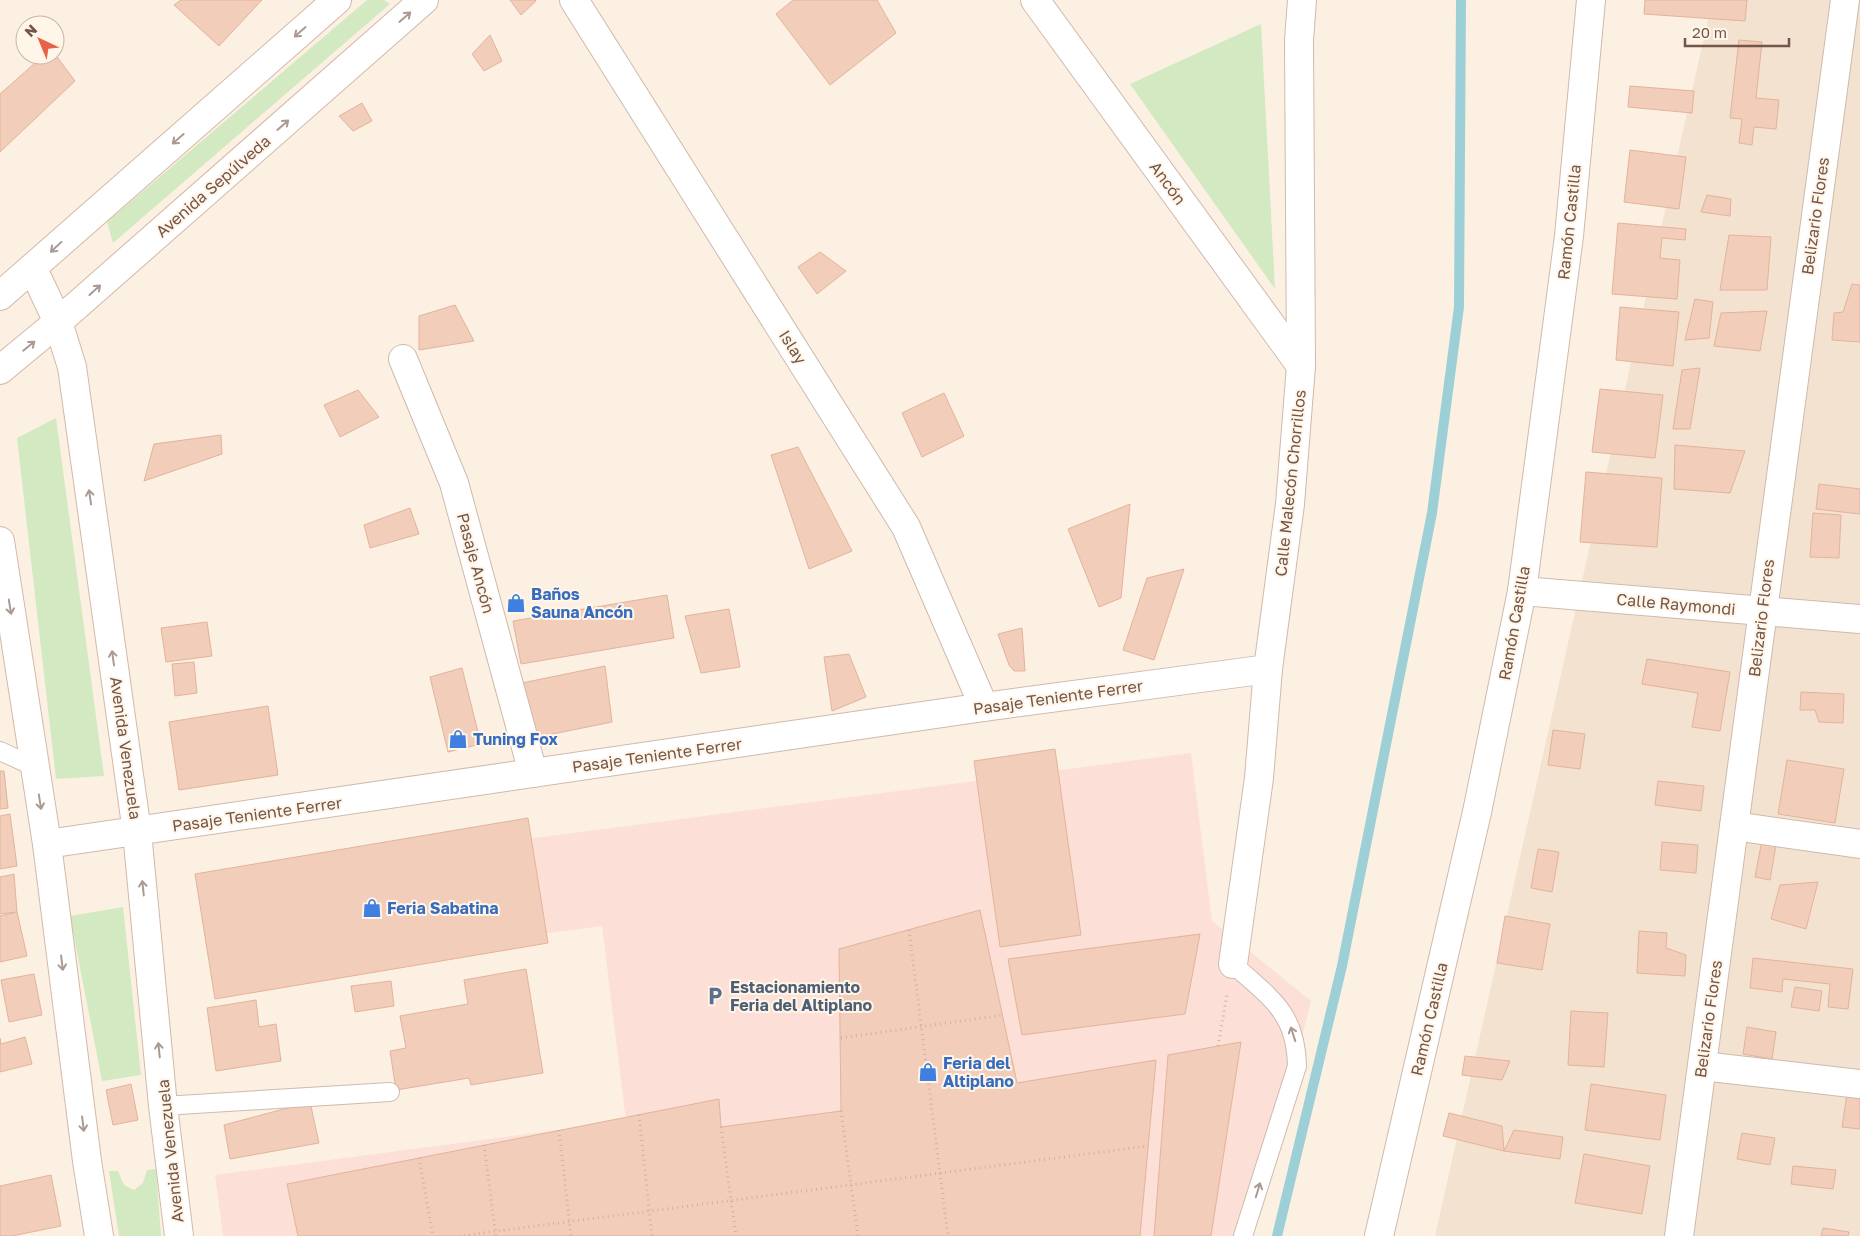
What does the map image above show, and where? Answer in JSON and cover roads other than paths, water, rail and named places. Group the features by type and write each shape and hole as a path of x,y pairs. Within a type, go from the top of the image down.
{"street":[{"path":"0,296 337,0"},
{"name":"Avenida Sepúlveda","path":"0,370 58,322 424,0"},
{"name":"Islay","path":"574,0 906,527 984,708"},
{"name":"Ancón","path":"1035,0 1301,366"},
{"name":"Calle Malecón Chorrillos","path":"1233,964 1259,778 1268,668 1290,504 1301,366 1299,40 1302,0"},
{"name":"Ramón Castilla","path":"1379,1236 1477,812 1522,591 1569,236 1591,0"},
{"name":"Belizario Flores","path":"1679,1236 1845,0"},
{"name":"Avenida Venezuela","path":"33,268 58,322 72,367 137,832 164,1106 180,1236"},
{"name":"Pasaje Ancón","path":"403,359 454,483 533,773"},
{"path":"0,541 47,844 87,1161 99,1236"},
{"name":"Calle Raymondi","path":"1522,591 1860,618"},
{"name":"Pasaje Teniente Ferrer","path":"47,844 1268,668"},
{"path":"1734,826 1860,844"},
{"path":"1702,1066 1860,1084"}],"lane":[{"path":"0,751 35,767"},
{"path":"1233,964 1278,1005 1290,1023 1296,1044 1297,1066 1243,1236"},
{"path":"164,1106 390,1092"}],"waterway":[{"path":"1277,1236 1342,966 1432,513 1459,307 1461,0"}],"place":[{"name":"Baños Sauna Ancón","path":"516,603"},
{"name":"Tuning Fox","path":"458,739"},
{"name":"Feria Sabatina","path":"372,908"},
{"name":"Estacionamiento Feria del Altiplano","path":"715,996"},
{"name":"Feria del Altiplano","path":"928,1072"}]}
